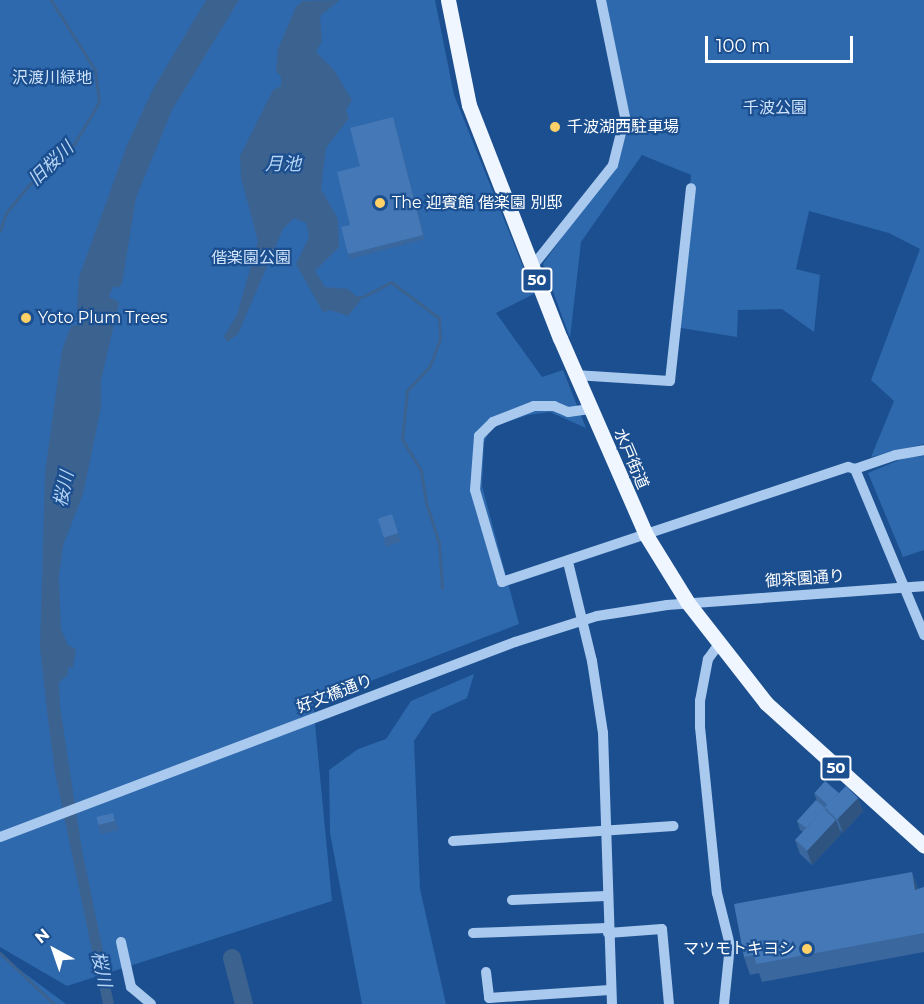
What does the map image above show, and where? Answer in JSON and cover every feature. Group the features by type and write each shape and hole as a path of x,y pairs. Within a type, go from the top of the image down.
{"main road":[{"name":"水戸街道","path":"448,0 470,105 575,375 646,535 688,603 783,720 924,846"}],"street":[{"path":"532,267 613,165 623,127 625,117 601,0"},
{"path":"575,375 670,381 691,188"},
{"path":"590,409 568,412 554,406 534,406 493,422 476,444 475,490 502,582 568,562 848,467 855,469 896,455 924,450"},
{"path":"855,469 924,635"},
{"path":"568,562 583,620 600,710 606,832 607,930 612,1004"},
{"name":"御茶園通り","path":"688,603 924,586"},
{"name":"好文橋通り","path":"0,837 515,642 583,620 688,603"},
{"path":"719,644 708,659 700,700 700,727 717,893 730,945 724,1004"},
{"path":"453,841 673,826"},
{"path":"512,900 606,896"},
{"path":"473,933 662,929 669,1004"},
{"path":"121,942 131,987 151,1004"},
{"path":"486,972 489,998 610,990"}],"green space":[{"name":"偕楽園公園","path":"0,0 435,0 454,95 534,294 496,313 542,377 563,370 586,428 550,412 528,415 492,427 484,442 482,486 519,624 313,703 332,901 67,986 0,947"},
{"name":"千波公園","path":"601,0 924,0 924,444 871,457 894,401 871,380 920,249 889,233 809,211 796,269 820,275 814,332 782,309 738,310 737,337 675,327 691,175 642,155 581,242 570,338 543,264 613,165 625,118"},
{"path":"924,456 924,550 903,557 868,473 904,458"},
{"path":"474,674 467,698 432,714 414,741 420,889 446,1004 362,1004 330,833 329,770 358,749 386,739 411,701"},
{"path":"0,955 66,1004 0,1004"}],"water":[{"name":"桜川","path":"206,0 239,0 172,110 136,198 122,284 118,288 113,286 109,297 119,302 101,381 101,408 83,494 63,546 59,577 61,629 68,645 76,649 73,668 68,667 68,675 59,682 60,706 82,850 114,1004 103,1004 55,772 40,647 45,472 62,350 71,326 82,324 85,313 77,308 79,277 127,145 153,89"},
{"name":"月池","path":"340,0 320,16 322,41 316,52 334,70 352,100 346,110 349,118 326,148 321,189 338,219 339,247 315,271 325,287 348,289 356,296 364,296 348,316 330,310 323,312 296,264 309,237 306,223 294,218 283,229 238,334 227,342 224,336 237,315 258,241 241,178 240,156 273,90 281,86 281,76 276,72 278,49 296,7 302,1"}],"building":[{"name":"The 迎賓館 偕楽園 別邸","path":"393,117 423,235 348,254 341,227 350,225 337,172 360,166 350,128"},
{"path":"392,514 398,533 384,538 378,519"},
{"path":"825,781 839,793 828,805 815,793"},
{"path":"846,786 858,798 837,819 825,807"},
{"path":"816,800 826,809 806,828 797,821"},
{"path":"824,809 836,820 807,851 795,840"},
{"path":"113,813 115,821 98,825 97,817"},
{"path":"912,872 915,890 924,887 924,933 756,964 754,955 744,957 734,904"}],"waterway":[{"name":"旧桜川","path":"0,231 6,213 29,185 74,144 99,102 95,70 51,0"},
{"path":"364,296 391,282 439,318 440,339 429,367 407,391 402,439 421,471 426,503 439,543 442,588"},
{"name":"旧桜川","path":"0,953 54,1004"},
{"path":"232,958 244,1004"}],"place":[{"name":"千波湖西駐車場","path":"555,127"},
{"name":"The 迎賓館 偕楽園 別邸","path":"380,203"},
{"name":"Yoto Plum Trees","path":"26,318"},
{"name":"マツモトキヨシ","path":"807,949"}],"park label":[{"name":"沢渡川緑地","path":"52,78"}]}
